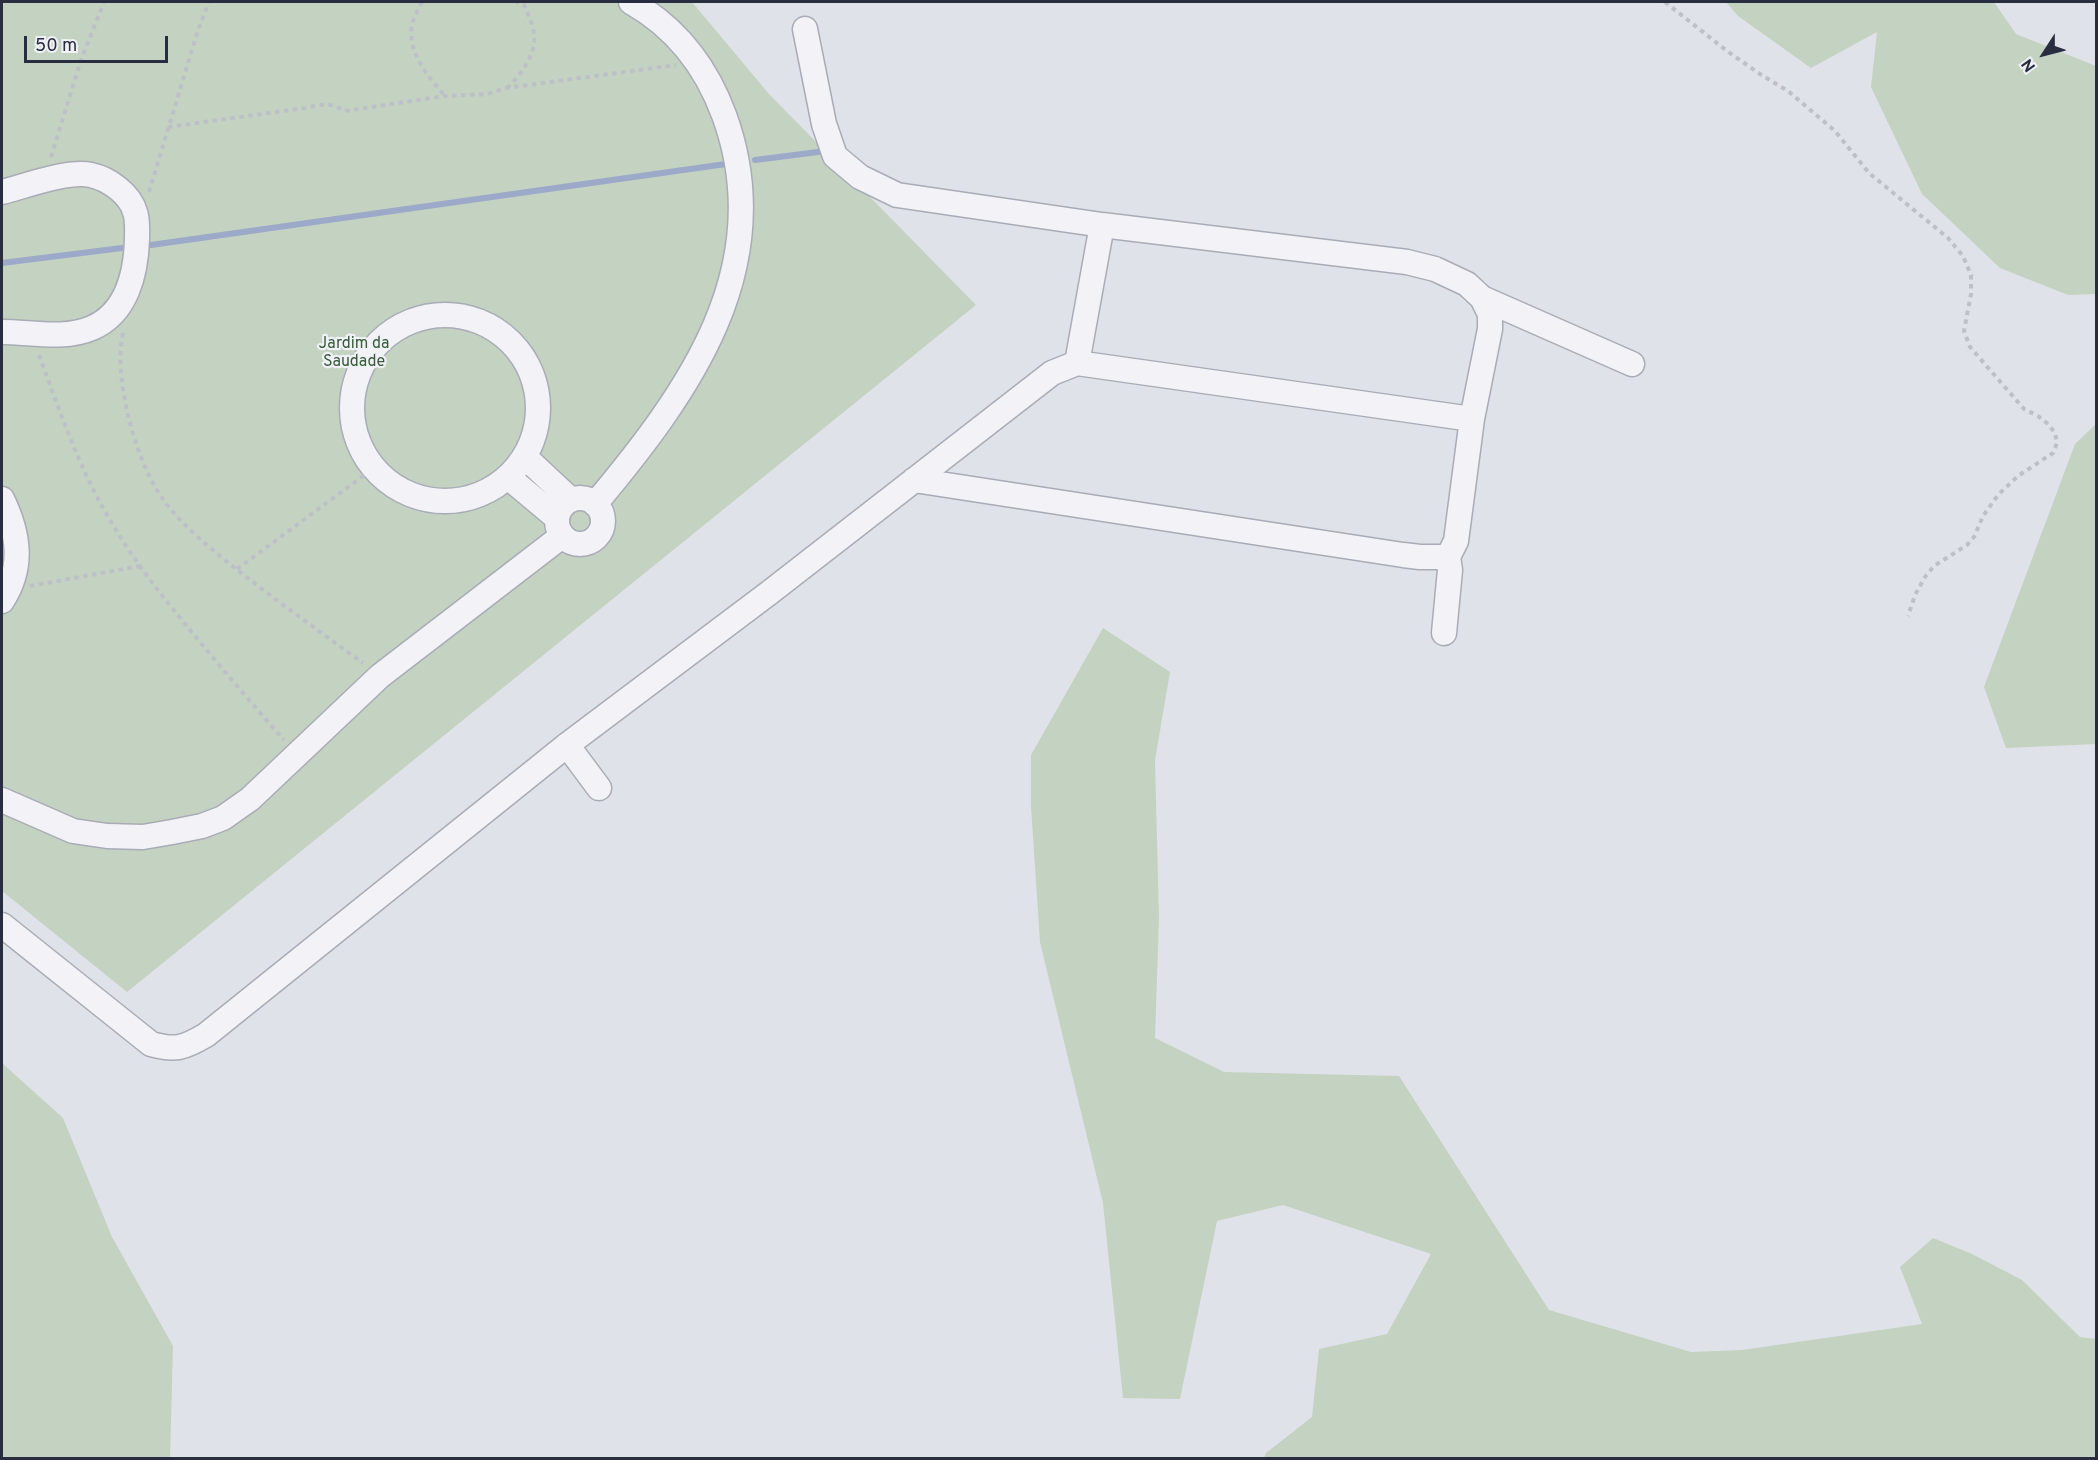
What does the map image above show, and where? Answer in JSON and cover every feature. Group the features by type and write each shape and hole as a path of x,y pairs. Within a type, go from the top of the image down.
{"street":[{"path":"595,504 641,448 705,351 721,315 735,269 741,229 741,183 736,152 716,91 699,62 684,43 646,10 632,2"},
{"path":"805,29 824,124 835,156 860,177 897,195 1102,225 1407,262 1435,269 1467,284 1482,298 1632,364"},
{"path":"2,192 77,173 102,179 126,195 135,210 137,220 136,261 123,300 110,318 80,333 58,335 2,332"},
{"path":"1077,363 1102,225"},
{"path":"1444,633 1450,570 1448,557 1456,541 1472,418 1490,329 1490,314 1482,298"},
{"path":"437,314 462,316 487,325 508,339 524,359 535,382 538,408 535,433 525,457 508,477 488,491 464,500 439,501 415,496 392,485 374,468 360,447 353,422 352,397 358,372 371,350 389,332 412,320 437,314"},
{"path":"2,925 151,1044 167,1049 186,1046 206,1035 567,745 769,593 1052,373 1077,363 1472,418"},
{"path":"525,457 571,500"},
{"path":"2,800 73,831 107,836 143,837 202,826 223,818 250,800 380,676 560,527 561,507 571,500 584,498 595,504 603,521 596,538 591,542 579,544 567,541 560,527 508,477"},
{"path":"914,480 1403,555 1448,557"},
{"path":"2,499 12,519 17,543 16,567 5,596"},
{"path":"567,745 599,788"}],"path":[{"path":"43,182 81,60 104,2"},
{"path":"137,220 145,206 198,30 209,2"},
{"path":"422,2 412,24 413,42 420,64 445,96"},
{"path":"506,88 521,74 534,49 533,28 524,5 516,2"},
{"path":"1665,2 1744,63 1788,91 1835,131 1869,173 1948,238 1963,256 1971,275 1971,294 1964,331 1970,346 2024,409 2043,420 2055,433 2057,443 2053,453 2018,476 1998,495 1983,516 1974,537 1957,552 1934,566 1915,595 1908,616"},
{"path":"168,127 321,104 332,104 345,111 445,96 487,94 506,88 699,62"},
{"path":"123,300 127,304 128,313 120,361 129,422 143,461 156,488 176,514 205,544 380,676"},
{"path":"30,332 86,476 115,529 140,566 250,702 298,755"},
{"path":"237,569 374,468"},
{"path":"5,596 140,566"}],"green space":[{"name":"Jardim da Saudade","path":"2,2 692,2 769,94 976,305 127,992 2,891"},
{"path":"1726,2 1994,2 2016,34 2096,66 2096,294 2068,295 2000,268 1922,194 1871,87 1877,32 1811,68 1738,16"},
{"path":"2096,424 2096,744 2006,748 1984,687 2075,444"},
{"path":"1103,628 1170,672 1155,760 1159,918 1155,1038 1224,1072 1399,1076 1549,1310 1691,1352 1742,1350 1922,1324 1900,1267 1933,1238 1972,1254 2022,1280 2080,1337 2096,1339 2096,1458 1264,1458 1266,1453 1312,1417 1319,1349 1387,1334 1431,1254 1283,1205 1217,1221 1180,1399 1123,1398 1103,1203 1040,942 1031,806 1031,755"},
{"path":"2,1063 63,1118 112,1237 173,1346 170,1458 2,1458"}],"waterway":[{"path":"755,160 826,151"},
{"path":"151,245 726,164"},
{"path":"2,263 122,248"}]}
